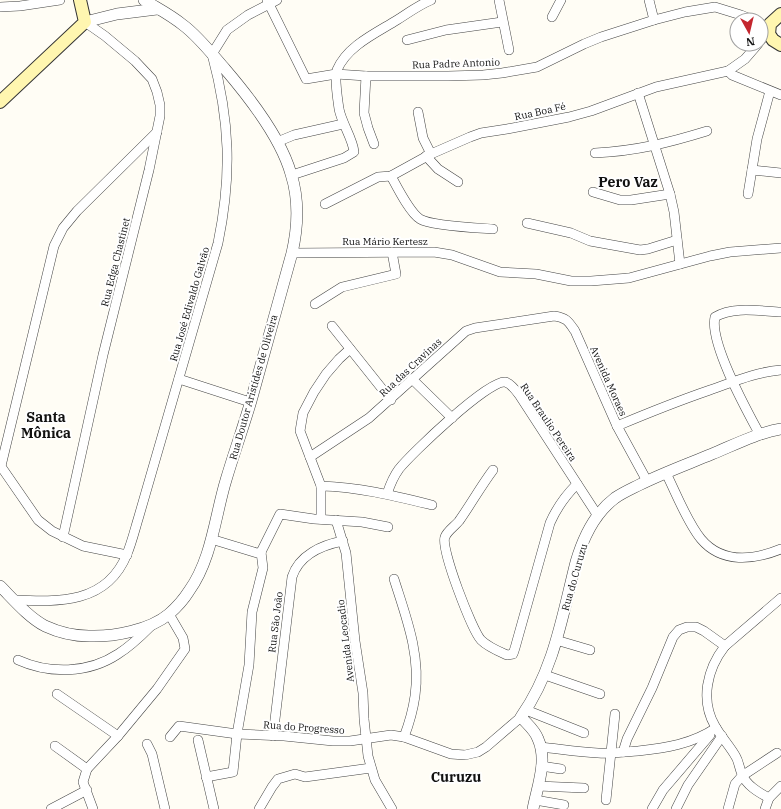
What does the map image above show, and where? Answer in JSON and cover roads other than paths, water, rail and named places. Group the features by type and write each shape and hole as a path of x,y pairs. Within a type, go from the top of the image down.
{"main road":[{"path":"0,102 85,22 80,0"},
{"path":"769,23 781,14"},
{"path":"769,35 781,45"}],"street":[{"path":"0,7 20,6 60,0"},
{"name":"Rua Doutor Aristídes de Oliveira","path":"0,586 31,616 44,625 65,633 88,636 112,635 134,630 154,623 169,614 181,601 197,578 212,539 226,481 296,238 295,191 292,175 277,142 248,98 212,54 183,25 156,4 144,0"},
{"path":"292,175 353,154 354,150 343,124 340,110 336,74 344,59 365,39 431,0"},
{"path":"499,0 502,22 509,50"},
{"path":"552,17 561,0"},
{"path":"649,0 654,20"},
{"path":"212,54 227,30 271,1"},
{"name":"Rua Padre Antonio","path":"271,1 306,79 336,74 366,76 483,75 520,71 537,67 601,37 654,20 715,4 734,12"},
{"path":"85,22 156,4"},
{"name":"Rua Edga Chastinet","path":"63,537 103,355 149,170 160,116 160,105 152,79 135,61 96,29 85,22"},
{"path":"407,40 446,30 502,22"},
{"name":"Rua Boa Fé","path":"325,204 378,177 391,176 429,155 481,133 537,124 568,117 591,111 638,93 679,81 728,71 745,59 751,52"},
{"name":"Rua José Edivaldo Galvão","path":"14,600 44,601 70,599 86,595 104,585 117,572 127,555 218,243 224,213 227,187 227,135 221,95 212,54"},
{"path":"728,71 732,75 781,95"},
{"path":"366,76 364,113 374,144"},
{"path":"748,194 757,139 770,91"},
{"path":"638,93 670,194 674,212 676,240 680,264"},
{"path":"418,112 423,138 429,155 438,169 458,182"},
{"path":"277,142 294,135 343,124"},
{"path":"595,152 654,146 707,131"},
{"path":"127,555 82,546 52,531 38,520 0,466 54,246 63,228 77,211 157,132"},
{"path":"752,170 781,173"},
{"path":"391,176 419,219 433,223 493,229"},
{"path":"593,192 620,200 631,200 670,194"},
{"path":"527,223 571,233 601,244 640,250 676,240"},
{"name":"Rua Mário Kertesz","path":"292,253 434,252 452,255 500,272 536,274 571,281 591,281 629,278 645,275 680,264 730,252 781,248"},
{"path":"315,304 342,287 396,274 392,252"},
{"path":"760,435 732,382 721,354 714,329 715,318 721,313 731,311 781,312"},
{"name":"Avenida Moraes","path":"534,319 554,316 562,317 567,320 575,331 617,426 647,481"},
{"name":"Rua das Cravinas","path":"310,457 369,418 391,400 412,379 466,331 534,319"},
{"path":"332,326 391,400"},
{"path":"321,519 321,486 300,431 303,413 326,374 350,349"},
{"path":"617,426 672,403 732,382 756,374 781,370"},
{"path":"179,379 250,402"},
{"path":"412,379 452,418"},
{"name":"Rua Braulio Pereira","path":"387,494 399,469 411,456 478,396 501,382 509,383 520,396 598,516"},
{"name":"Rua do Curuzu","path":"523,714 545,675 551,660 580,547 588,530 598,516 616,498 647,481 760,435 781,429"},
{"path":"493,470 463,515 444,538 446,553 462,600 475,631 486,644 507,655 513,654 550,523 556,508 577,484"},
{"path":"666,473 694,529 702,540 711,548 729,556 747,558 769,554 781,549"},
{"path":"321,486 344,487 387,494 432,504"},
{"path":"206,776 234,772 237,734 249,665 252,612 263,568 261,552 280,514 362,522 388,527"},
{"name":"Avenida Leocadio","path":"336,520 346,553 355,641 363,693 366,738 371,768 375,780 392,809"},
{"path":"212,539 257,553 261,552"},
{"name":"Rua São João","path":"272,736 294,571 296,566 314,551 329,544 343,541"},
{"path":"394,579 415,651 415,695 412,714 404,737"},
{"path":"769,798 750,786 742,776 737,758 716,728 709,711 707,688 712,666 725,646 781,598"},
{"path":"94,809 87,790 83,784 85,774 157,689 184,653 185,649 183,638 169,614"},
{"path":"18,660 31,666 53,670 68,670 92,665 106,661 118,654 133,643 154,623"},
{"path":"623,752 627,739 652,688 673,636 679,630 686,627 696,627 725,646"},
{"path":"556,640 590,650"},
{"path":"545,675 600,694"},
{"path":"57,694 118,736"},
{"path":"523,714 584,733"},
{"path":"523,714 534,731 541,747 541,766 534,804 564,805"},
{"name":"Rua do Progresso","path":"170,737 179,726 237,734 333,741 350,741 391,735 404,737 450,754 465,755 478,752 486,747 523,714"},
{"path":"606,800 615,714"},
{"path":"541,747 599,753 661,748 695,740 716,728"},
{"path":"652,809 662,790 716,728"},
{"path":"676,809 688,785 722,736"},
{"path":"198,740 214,809"},
{"path":"147,744 152,754 165,809"},
{"path":"55,746 85,774"},
{"path":"728,809 735,784 742,776 777,753"},
{"path":"541,766 561,769"},
{"path":"259,809 272,787 281,777 295,774 305,777 371,768"},
{"path":"538,786 584,788"},
{"path":"765,809 769,798 780,788"},
{"path":"51,809 87,790"}],"district":[{"name":"Pero Vaz","path":"628,182"},
{"name":"Santa Mônica","path":"46,426"},
{"name":"Curuzu","path":"456,777"}]}
